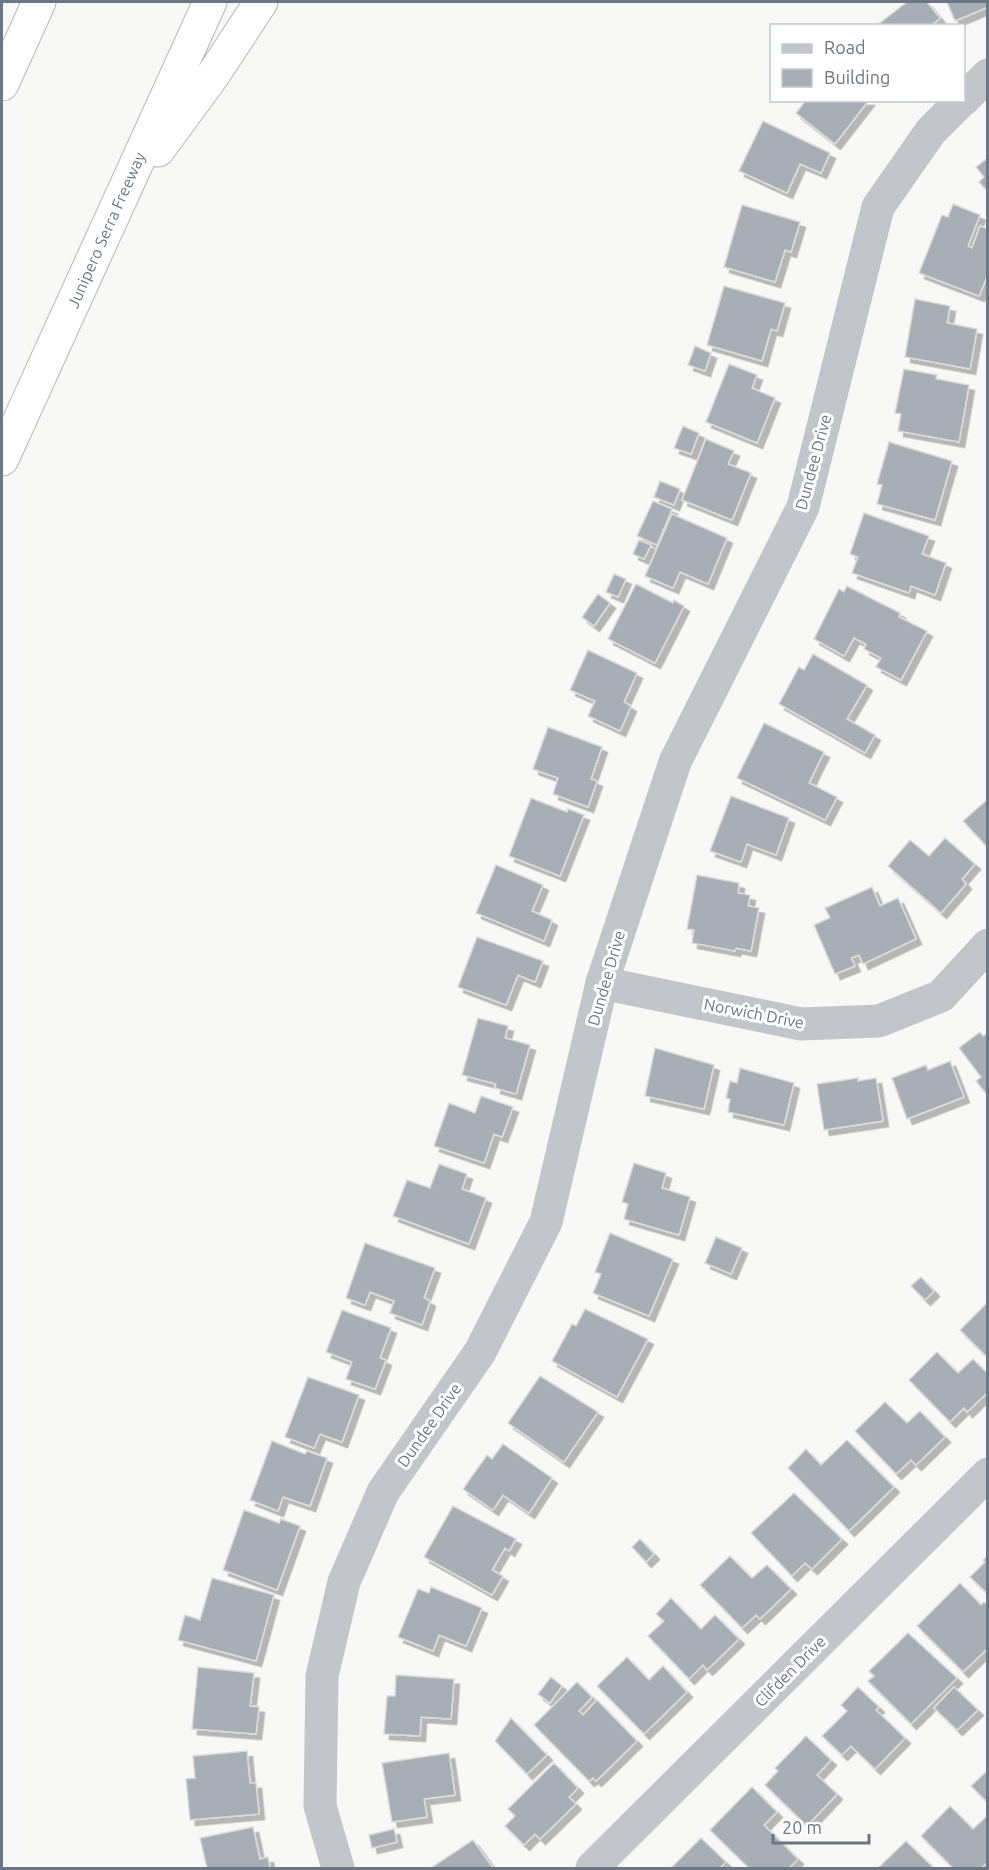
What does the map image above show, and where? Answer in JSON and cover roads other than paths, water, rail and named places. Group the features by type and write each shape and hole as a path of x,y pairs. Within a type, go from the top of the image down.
{"highway":[{"path":"2,84 39,2"},
{"name":"Junipero Serra Freeway","path":"2,459 210,2"},
{"path":"117,204 213,75 261,2"}],"street":[{"name":"Dundee Drive","path":"965,98 987,75"},
{"name":"Dundee Drive","path":"338,1869 320,1806 322,1676 344,1582 383,1492 480,1352 546,1222 602,983 675,762 803,507 878,207 932,131 961,102"},
{"name":"Norwich Drive","path":"602,983 801,1024 879,1021 941,996 987,945"},
{"name":"Clifden Drive","path":"592,1869 987,1474"}]}
